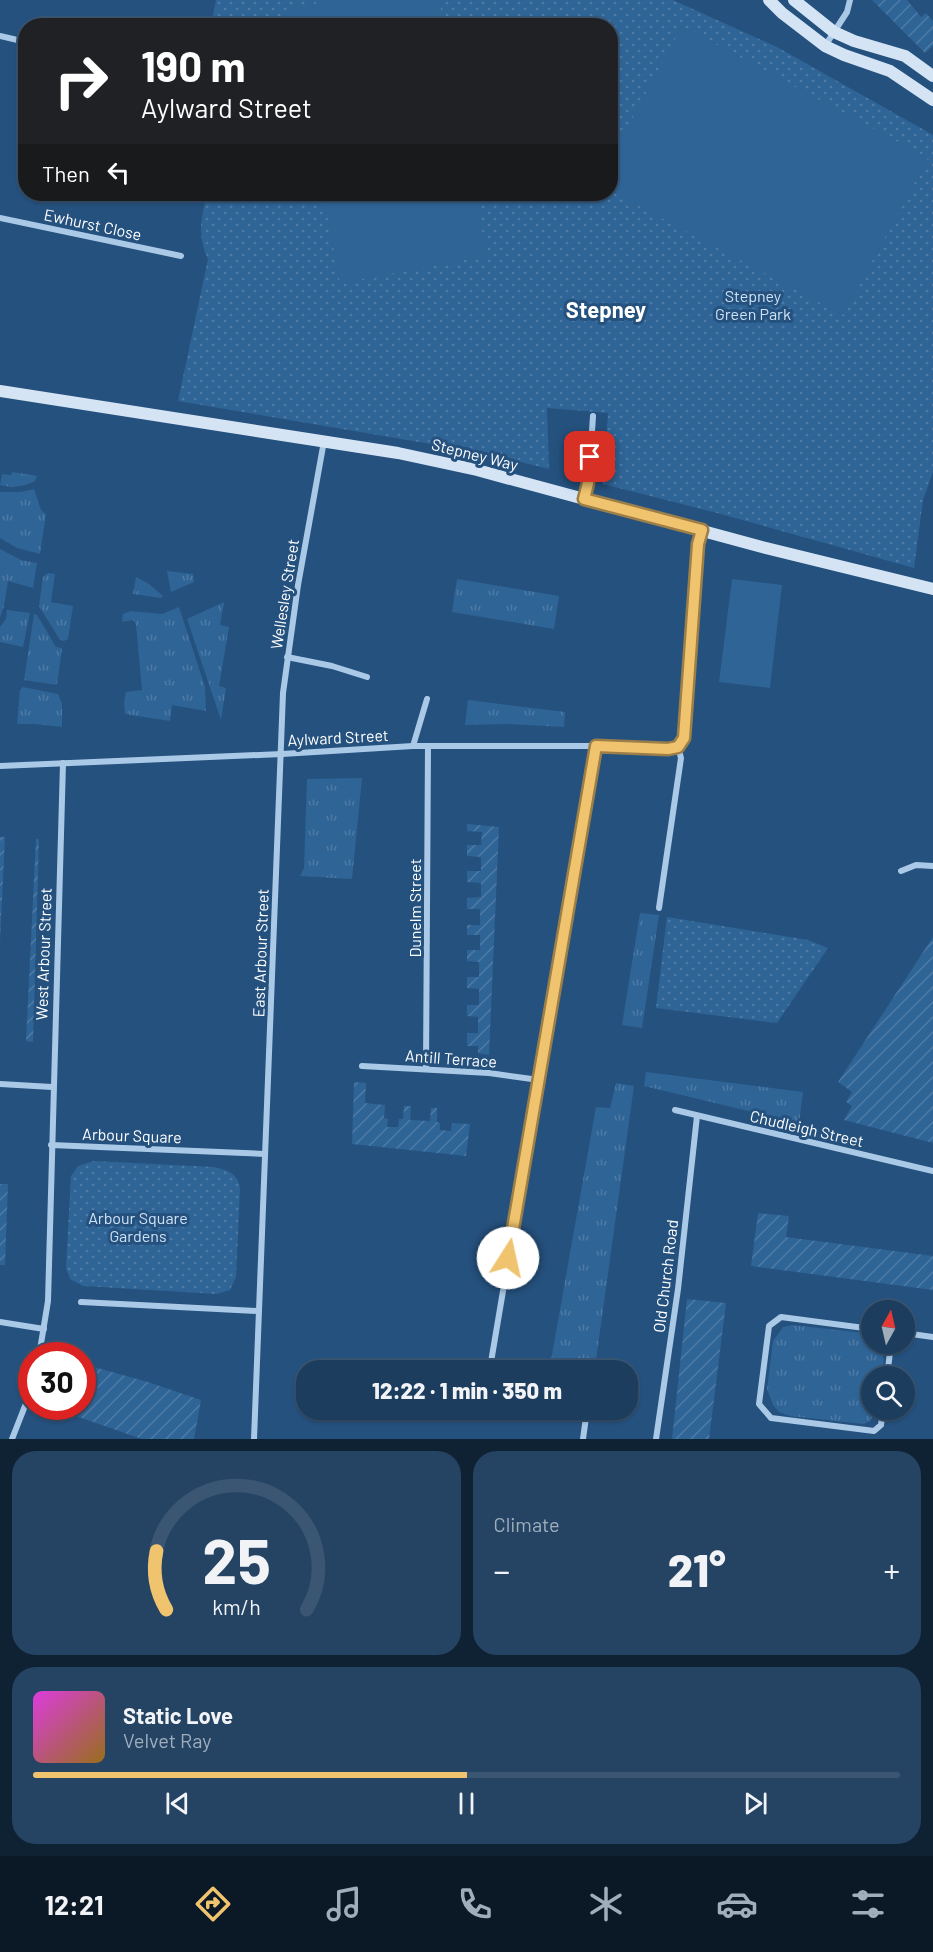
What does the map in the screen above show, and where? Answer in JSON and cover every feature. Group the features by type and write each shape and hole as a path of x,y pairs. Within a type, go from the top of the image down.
{"street":[{"path":"769,0 825,46 890,71 933,100"},
{"path":"794,0 834,32 905,56 933,76"},
{"path":"825,46 847,12 850,0"},
{"path":"0,36 18,40"},
{"name":"Ewhurst Close","path":"0,218 181,256"},
{"name":"Stepney Way","path":"0,391 398,453 477,470 933,590"},
{"path":"584,499 589,477 593,416"},
{"name":"Wellesley Street","path":"282,754 287,657 324,440"},
{"path":"659,908 681,758 678,747 684,738 698,544 702,530"},
{"path":"287,657 367,676"},
{"path":"413,746 427,699"},
{"name":"Aylward Street","path":"0,766 413,746 596,746 668,749 678,747"},
{"name":"Dunelm Street","path":"426,1069 428,746"},
{"path":"491,1360 596,746"},
{"name":"East Arbour Street","path":"265,1154 282,754"},
{"name":"West Arbour Street","path":"51,1145 63,763"},
{"path":"902,872 916,865 933,866"},
{"name":"Antill Terrace","path":"362,1066 489,1073 539,1080"},
{"path":"0,1084 52,1087"},
{"name":"Chudleigh Street","path":"675,1110 933,1171"},
{"name":"Old Church Road","path":"656,1439 678,1288 697,1116"},
{"path":"42,1342 48,1301 51,1145"},
{"name":"Arbour Square","path":"51,1145 265,1154"},
{"path":"254,1439 265,1154"},
{"path":"81,1302 258,1311"},
{"path":"861,1328 781,1317 769,1326 759,1404 771,1418 874,1431 881,1425 882,1420"},
{"path":"0,1322 44,1329"},
{"path":"915,1335 933,1337"},
{"path":"12,1439 19,1420"},
{"path":"583,1439 586,1420"}],"green space":[{"name":"Stepney Green Park","path":"216,0 673,0 777,47 933,135 933,472 923,500 914,568 603,484 608,413 547,408 549,469 454,448 178,401 208,259 201,234 205,201 618,201 618,18 212,18"},
{"path":"334,0 439,0 443,18 290,18 288,9"},
{"path":"872,0 907,0 921,17 926,13 933,21 933,46 925,53"},
{"path":"682,26 928,158 843,315 618,195 618,145"},
{"path":"324,201 476,201 487,256 340,283"},
{"path":"12,472 37,476 35,481 23,486 0,485 2,474 11,475"},
{"path":"34,489 41,510 46,514 40,554 17,548 0,538 0,492 21,492"},
{"path":"0,549 21,560 37,563 33,588 8,581 0,617"},
{"path":"167,571 193,574 194,582 171,592"},
{"path":"48,573 55,574 51,602 73,606 68,639 64,641 60,640 39,606 43,577"},
{"path":"136,577 163,596 161,598 133,594"},
{"path":"457,579 559,596 554,629 452,612"},
{"path":"732,579 782,585 770,688 719,682"},
{"path":"224,602 220,625 229,627 219,686 226,688 221,720 187,619"},
{"path":"179,607 205,687 206,711 172,705 170,721 125,714 126,692 142,690 136,624 133,620 122,622 123,614 131,611 162,614"},
{"path":"7,610 30,613 23,647 0,642 0,627 6,619"},
{"path":"34,614 37,615 56,647 62,648 57,685 24,680"},
{"path":"23,687 58,694 62,704 62,727 17,724 20,690"},
{"path":"468,700 565,712 564,727 508,724 465,725"},
{"path":"362,778 352,879 300,876 304,868 307,779"},
{"path":"467,824 499,827 489,1055 478,1053 478,1046 467,1046 467,1033 478,1033 478,1017 467,1016 467,1005 479,1005 479,989 467,988 467,977 479,977 479,962 467,961 467,950 480,950 480,935 467,935 467,925 480,925 480,909 467,909 467,898 481,897 481,883 467,882 467,871 481,871 481,857 467,856 467,845 481,845 482,832 467,831"},
{"path":"0,837 5,837 0,942"},
{"path":"36,839 39,839 33,1042 26,1041"},
{"path":"640,913 659,915 642,1028 622,1025"},
{"path":"667,917 808,940 828,948 777,1023 656,1008"},
{"path":"933,937 933,1143 844,1120 852,1106 846,1102 852,1092 838,1082"},
{"path":"646,1072 803,1092 799,1123 644,1086"},
{"path":"354,1082 366,1083 365,1103 385,1105 384,1118 388,1119 387,1127 398,1127 399,1119 403,1119 404,1106 411,1106 410,1120 430,1121 431,1108 437,1108 437,1122 440,1123 440,1130 451,1131 452,1123 470,1124 466,1156 352,1144"},
{"path":"616,1083 634,1086 596,1360 551,1360 596,1107 610,1108"},
{"name":"Arbour Square Gardens","path":"94,1161 213,1167 228,1171 235,1176 240,1189 236,1277 230,1290 217,1294 83,1286 70,1279 66,1268 71,1176 78,1166"},
{"path":"0,1184 8,1184 5,1265 0,1265"},
{"path":"758,1213 789,1216 786,1237 933,1256 933,1290 751,1266"},
{"path":"687,1299 726,1303 709,1439 672,1439"},
{"path":"792,1325 861,1333 861,1354 882,1354 883,1366 861,1366 861,1420 870,1421 864,1424 790,1416 779,1412 773,1405 767,1389 773,1341 783,1327"},
{"path":"96,1368 201,1400 194,1439 142,1439 87,1420 96,1420"}],"district":[{"name":"Stepney","path":"606,309"}],"route":[{"path":"508,1258 596,746 668,749 678,747 684,738 698,544 702,530 584,499 590,457"}]}
